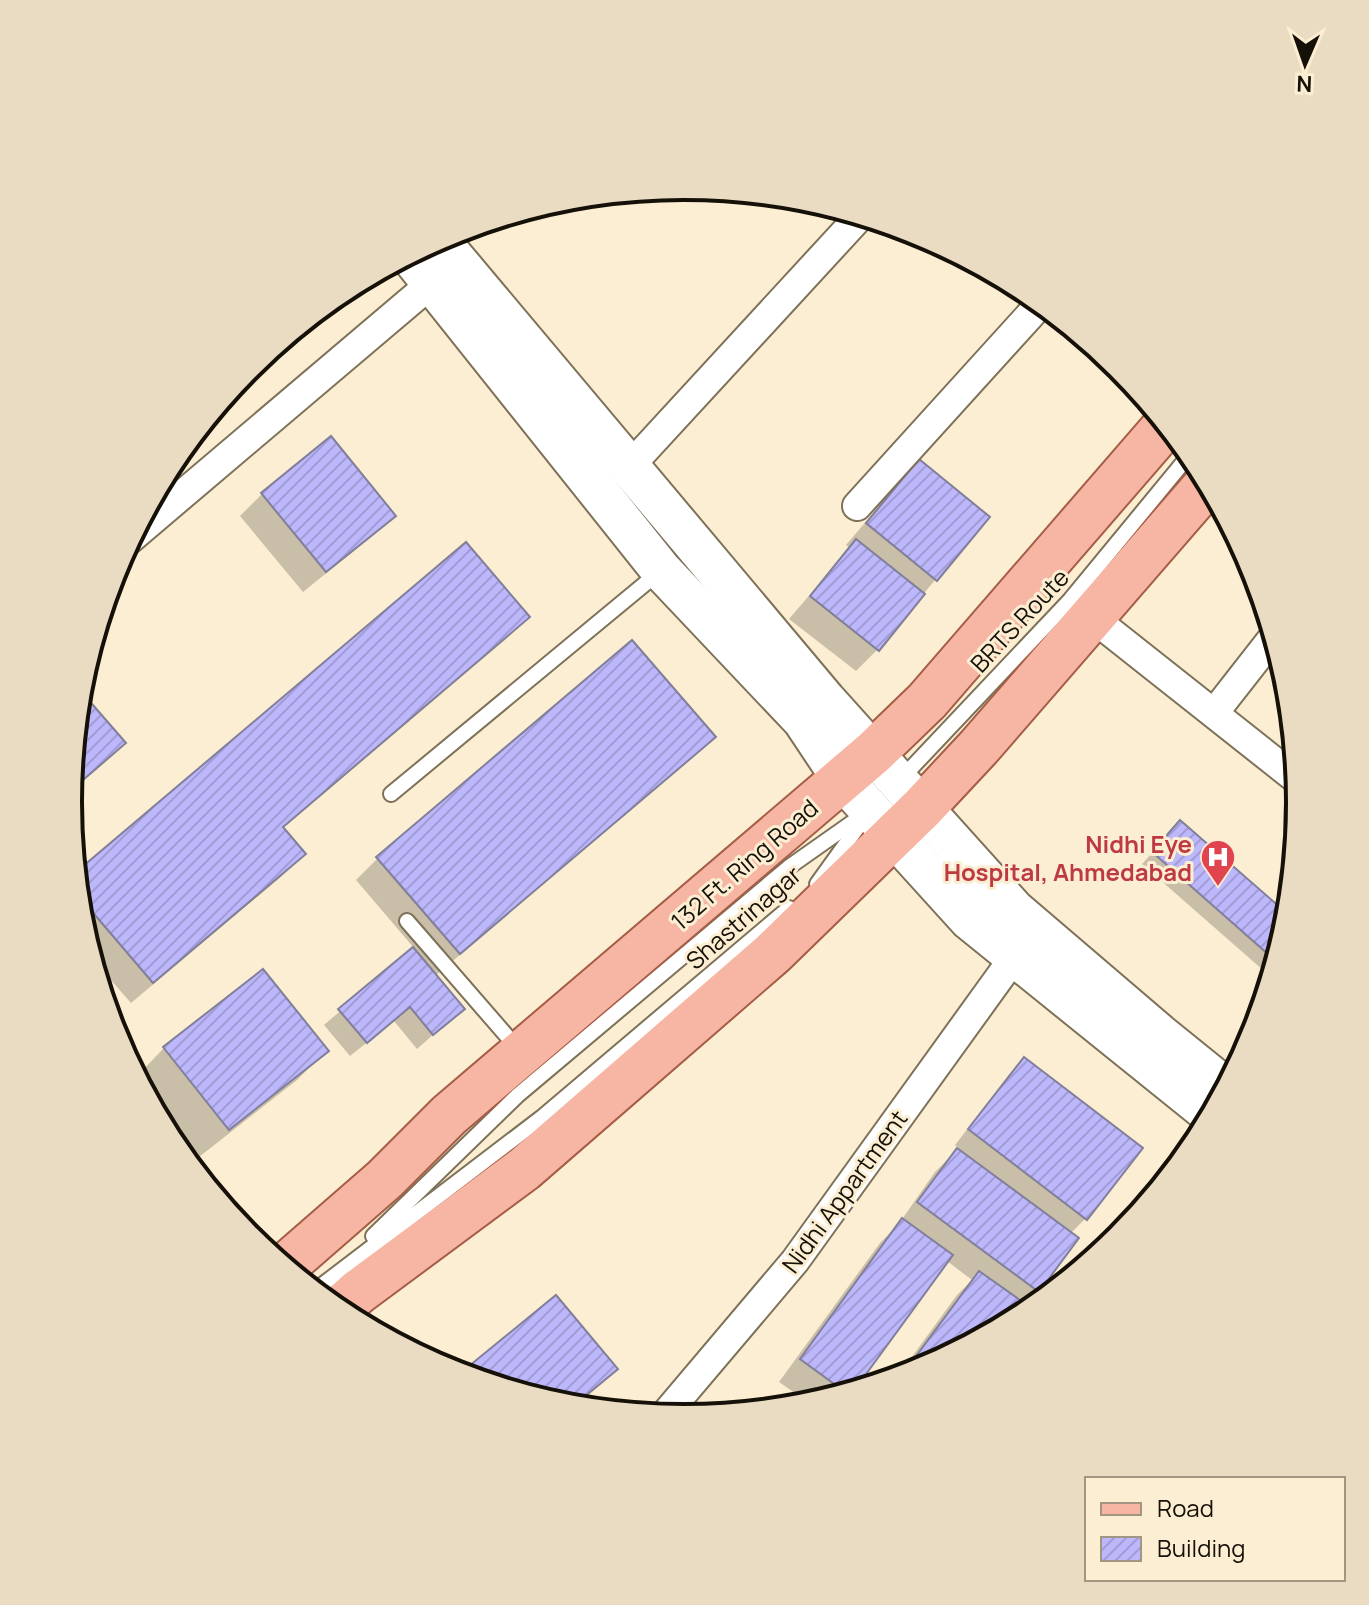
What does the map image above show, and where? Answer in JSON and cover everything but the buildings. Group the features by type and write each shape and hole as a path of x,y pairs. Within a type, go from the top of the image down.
{"main road":[{"path":"447,249 629,467 884,795 970,920 1203,1108"},
{"path":"421,268 661,570 803,720 1014,910 1218,1082"},
{"name":"132 Ft. Ring Road","path":"338,1294 358,1292 524,1169 773,953 884,795 927,701 1159,433"},
{"name":"132 Ft. Ring Road","path":"293,1260 385,1179 449,1115 522,1053 884,795 1093,618 1200,492"}],"street":[{"path":"629,467 852,225"},
{"path":"155,516 421,268"},
{"path":"857,506 1033,312"},
{"path":"1093,618 1286,771"},
{"path":"1214,713 1266,647"},
{"name":"Nidhi Appartment","path":"673,1405 795,1261 1015,956"}],"lane":[{"name":"BRTS Route","path":"884,795 1070,600 1182,464"},
{"path":"391,794 661,570"},
{"name":"Shastrinagar","path":"335,1292 518,1095 789,867 884,795"},
{"path":"407,921 522,1053"}],"place":[{"name":"Nidhi Eye Hospital, Ahmedabad","path":"1218,888"}]}
